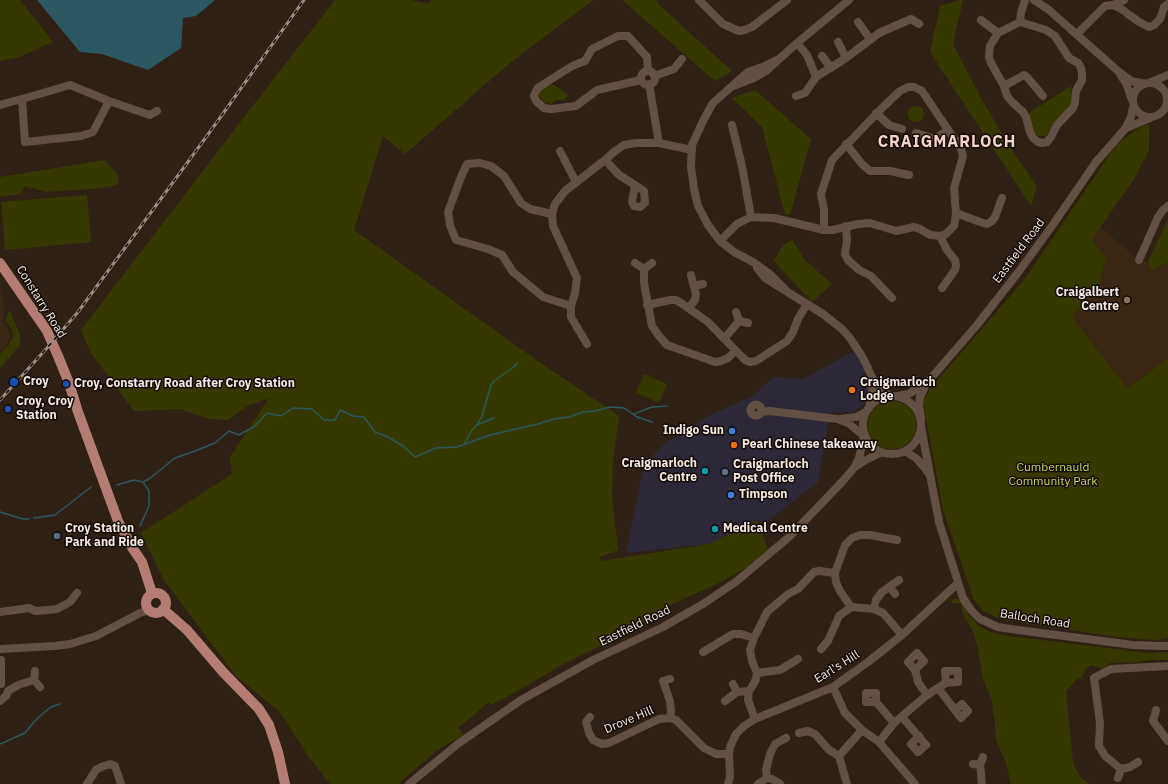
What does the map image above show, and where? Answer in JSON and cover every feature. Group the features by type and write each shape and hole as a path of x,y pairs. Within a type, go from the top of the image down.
{"main road":[{"name":"Constarry Road","path":"0,263 47,331 69,383 115,513 133,549 142,562 152,593"},
{"path":"152,593 160,594 166,603 163,609 157,612 152,612 147,607 146,601 152,593"},
{"path":"163,609 187,630 223,672 259,709 269,725 278,752 285,784"}],"street":[{"path":"699,0 723,24 739,31 752,27 787,0"},
{"path":"849,0 779,58 762,67 748,72 713,103 704,118 692,145 691,167 698,206 708,225 720,241 734,252 753,262 764,278 823,314 842,329 857,348 880,389 894,396"},
{"path":"1020,22 1025,0"},
{"path":"1034,0 1049,10 1119,72 1132,81 1146,84 1156,84 1161,87 1165,91 1167,97 1166,106 1160,115 1153,117"},
{"path":"1077,34 1102,7 1113,5 1124,0"},
{"path":"1113,5 1120,8 1144,25 1149,26 1154,25 1160,19 1164,7 1168,4"},
{"path":"796,96 805,93 816,77 846,58 879,33 911,19 919,24"},
{"path":"981,20 998,33"},
{"path":"858,22 870,39"},
{"path":"1020,22 1046,30 1055,36 1069,58 1078,63 1081,68 1082,80 1076,91 1073,108 1057,125 1051,137 1046,142 1038,142 1033,138 1026,117 1007,96 1004,86 988,57 990,46 998,33 1020,22"},
{"path":"641,80 598,90 576,106 550,109 544,108 536,101 534,96 538,87 572,66 585,61 592,50 618,36 628,36 646,57 648,71"},
{"path":"838,42 846,58"},
{"path":"797,43 807,55 816,77"},
{"path":"822,56 831,68"},
{"path":"654,76 674,69 682,59"},
{"path":"641,80 646,84 654,82 652,72 648,71"},
{"path":"641,80 641,75 648,71"},
{"path":"1119,72 1126,83 1133,105 1137,112 1143,116 1162,117 1168,119"},
{"path":"1133,105 1134,92 1137,89 1168,74"},
{"path":"1004,86 1024,75 1028,77 1043,96"},
{"path":"649,84 658,142"},
{"path":"0,104 70,86 109,101 154,115"},
{"path":"720,241 738,224 751,217 774,218 824,230 870,223 896,231 914,227 930,235 940,236 946,234 954,226 956,213 954,188 963,156 961,149 922,91 914,87 908,87 900,91 876,113 832,160 821,194 824,210 824,230"},
{"path":"22,98 25,142 81,136 93,132 109,101"},
{"name":"Eastfield Road","path":"920,418 920,397 926,384 1008,287 1096,162 1125,129 1131,117 1133,105"},
{"path":"876,113 889,125 902,129"},
{"name":"Eastfield Road","path":"1125,129 1153,117"},
{"path":"732,125 742,166 751,217"},
{"path":"916,133 936,138 948,130"},
{"path":"586,344 571,317 571,306 577,278 553,226 552,214 555,204 565,191 624,145 636,142 658,142 692,150"},
{"path":"846,144 862,164 870,171 890,171 909,175"},
{"path":"560,151 576,182"},
{"path":"605,160 619,175 636,185"},
{"path":"552,214 530,209 521,203 504,176 491,166 480,163 467,164 448,212 450,225 456,240 488,249 502,255 513,272 543,297 571,306"},
{"path":"956,213 987,224 995,218 1002,198"},
{"path":"1139,260 1158,217 1168,206"},
{"path":"846,226 847,241 845,254 848,260 859,270 871,276 892,298"},
{"path":"940,236 947,250 955,260 956,266 955,270 942,288"},
{"path":"635,263 644,268"},
{"path":"644,268 652,263"},
{"path":"644,268 644,284 652,326 667,345 715,362 728,358 735,351"},
{"path":"689,308 695,300 696,294 691,276"},
{"path":"694,286 703,284"},
{"path":"647,305 676,300 708,322 735,351 745,360 750,362 756,361 790,338 798,319 807,304"},
{"path":"736,312 740,321"},
{"path":"724,339 740,321"},
{"path":"740,321 748,323"},
{"path":"863,436 864,418 872,392 871,375"},
{"name":"Eastfield Road","path":"894,396 908,394 926,384"},
{"path":"761,412 770,411 837,419 851,419 867,410 874,402 882,398 894,396 901,397 910,402 916,409 920,418 921,428 919,437 913,445 905,451 896,454 880,453 876,452 863,436 848,424 837,419"},
{"name":"Balloch Road","path":"921,428 939,522 963,598 971,610 980,619 998,627 1133,645 1168,646"},
{"name":"Eastfield Road","path":"409,784 464,739 520,700 593,660 663,627 703,604 737,580 789,537 842,482 854,468 859,458 863,436"},
{"path":"905,451 924,467 931,477"},
{"name":"Eastfield Road","path":"854,468 880,453"},
{"path":"851,607 840,591 836,582 835,573 845,544 852,538 860,535 870,535 897,540"},
{"path":"755,719 748,700 749,691 756,679 757,672 752,661 750,650 754,638 767,612 788,594 798,589 814,572 819,571 835,573"},
{"path":"874,609 876,600 882,592 893,590 899,580"},
{"name":"Earl's Hill","path":"728,784 730,777 729,754 736,734 744,726 755,719 833,687 902,635 958,583"},
{"path":"0,612 29,608 36,611 57,608 70,602 77,593"},
{"path":"821,649 825,638 839,616 851,607 874,609 883,613 902,635"},
{"path":"0,649 70,644 96,636 140,613 149,610"},
{"path":"704,652 716,648 733,634 741,634 754,638"},
{"path":"757,672 780,670 792,666 798,659"},
{"path":"1,660 0,684 4,690 8,691"},
{"path":"1121,769 1105,756 1099,746 1100,723 1094,678 1111,669 1168,666"},
{"path":"915,670 918,682 927,695"},
{"path":"35,671 34,680 40,687"},
{"path":"0,701 6,696 8,691 18,685 34,680"},
{"name":"Drove Hill","path":"663,682 670,701 670,718"},
{"path":"879,742 894,723 927,695 946,683"},
{"path":"733,684 738,692"},
{"path":"833,687 845,713 862,730 879,742 915,784"},
{"path":"938,688 955,710"},
{"path":"725,701 738,692 749,691"},
{"path":"876,702 894,723"},
{"path":"1156,710 1153,721 1168,741"},
{"path":"902,717 919,736"},
{"name":"Drove Hill","path":"585,720 593,740 602,744 609,743 659,719 670,718 676,720 704,748 716,754 729,754"},
{"path":"839,756 862,730"},
{"path":"799,733 808,731 815,734 829,750 839,756 847,784"},
{"path":"767,778 766,770 770,754 775,744 786,738"},
{"path":"979,762 982,784"},
{"path":"1121,769 1130,767 1138,762"},
{"path":"87,784 92,774 101,767 110,764 115,766 121,784"},
{"path":"1118,778 1121,769"},
{"path":"758,784 767,778 780,784"}],"shaded area":[{"name":"Craigalbert Centre","path":"1100,227 1139,260 1148,262 1151,271 1168,262 1168,359 1127,388 1072,317 1100,283 1106,258 1092,239"},
{"path":"0,289 4,303 3,322 11,335 6,346 0,352"},
{"path":"856,352 864,369 868,389 864,404 854,412 830,413 818,482 765,523 757,520 709,544 626,553 644,465 666,443 712,414 753,396 773,377 803,379 851,353"}],"green space":[{"path":"0,0 20,0 53,42 19,57 0,61"},
{"path":"335,0 411,0 428,4 431,0 593,0 510,63 405,154 383,136 354,230 542,364 619,416 613,463 612,496 618,550 600,557 601,561 709,544 757,520 768,549 744,569 717,584 672,604 652,621 573,659 492,705 489,702 458,728 463,735 436,751 398,784 330,784 309,757 279,711 236,676 164,580 141,533 232,474 230,457 269,398 248,406 228,420 210,419 180,409 134,411 91,353 81,330"},
{"path":"622,0 657,0 658,4 732,71 715,81"},
{"path":"963,0 953,44 982,100 1011,149 1037,186 1031,206 930,52 940,6"},
{"path":"553,84 568,95 565,100 556,100 551,104 544,102 539,95 540,91 543,88"},
{"path":"1071,86 1072,104 1046,136 1037,136 1030,124 1029,113"},
{"path":"755,90 811,139 790,215 785,214 762,127 732,98"},
{"path":"913,106 919,106 924,111 922,120 919,122 913,122 908,117 908,111"},
{"name":"Cumbernauld Community Park","path":"1149,124 1149,150 1134,179 1092,239 1106,258 1100,283 1072,317 1127,388 1168,359 1168,638 1156,640 1116,637 1000,619 982,610 974,600 943,510 923,402 930,389 1024,280 1117,144 1137,129"},
{"path":"105,160 117,174 119,183 113,186 46,192 25,186 20,194 0,197 0,177"},
{"path":"87,195 91,242 5,250 1,202"},
{"path":"1168,219 1168,262 1151,271 1148,262"},
{"path":"792,240 805,260 832,284 812,302 774,261 783,245"},
{"path":"10,311 20,335 20,345 0,368 0,354 13,338 13,332 6,320"},
{"path":"644,374 667,384 659,403 636,393"},
{"path":"892,401 901,403 909,408 914,416 916,425 914,434 909,442 901,447 892,449 883,447 875,442 870,434 868,425 870,416 875,408 883,403"},
{"path":"955,598 961,601 967,613 979,626 990,632 1008,636 1149,653 1168,652 1168,660 1110,663 1102,669 1091,665 1085,670 1081,678 1076,680 1066,691 1073,763 1081,778 1090,784 1011,784 1006,763 997,742 992,700 983,679 974,633 963,614 961,604 952,603 952,600"}],"water":[{"path":"37,0 215,0 196,16 183,18 181,48 148,70 102,54 80,52"}],"waterway":[{"path":"464,444 482,416 491,385 517,363"},
{"path":"634,414 652,407 667,406"},
{"path":"117,485 134,480 143,482 175,458 215,443 229,431 239,435 255,426 267,413 281,416 293,408 312,409 324,420 335,420 340,410 353,416 364,417 375,432 388,437 403,446 415,457 436,448 457,447 490,435 554,419 569,417 583,412 595,411 610,407 624,408 637,417 652,422"},
{"path":"477,425 494,418"},
{"path":"140,526 149,506 149,491 143,482"},
{"path":"34,518 55,515 91,487"},
{"path":"0,512 23,519 29,519"},
{"path":"0,744 25,733 40,716 51,707 60,704"}],"railway":[{"path":"0,400 78,312 304,0"}],"place":[{"name":"Craigalbert Centre","path":"1127,300"},
{"name":"Croy","path":"14,382"},
{"name":"Croy, Constarry Road after Croy Station","path":"66,384"},
{"name":"Craigmarloch Lodge","path":"852,390"},
{"name":"Croy, Croy Station","path":"8,409"},
{"name":"Indigo Sun","path":"732,431"},
{"name":"Pearl Chinese takeaway","path":"734,445"},
{"name":"Craigmarloch Centre","path":"705,471"},
{"name":"Craigmarloch Post Office","path":"725,472"},
{"name":"Timpson","path":"731,495"},
{"name":"Medical Centre","path":"715,529"},
{"name":"Croy Station Park and Ride","path":"57,536"}],"district":[{"name":"CRAIGMARLOCH","path":"947,142"}]}
